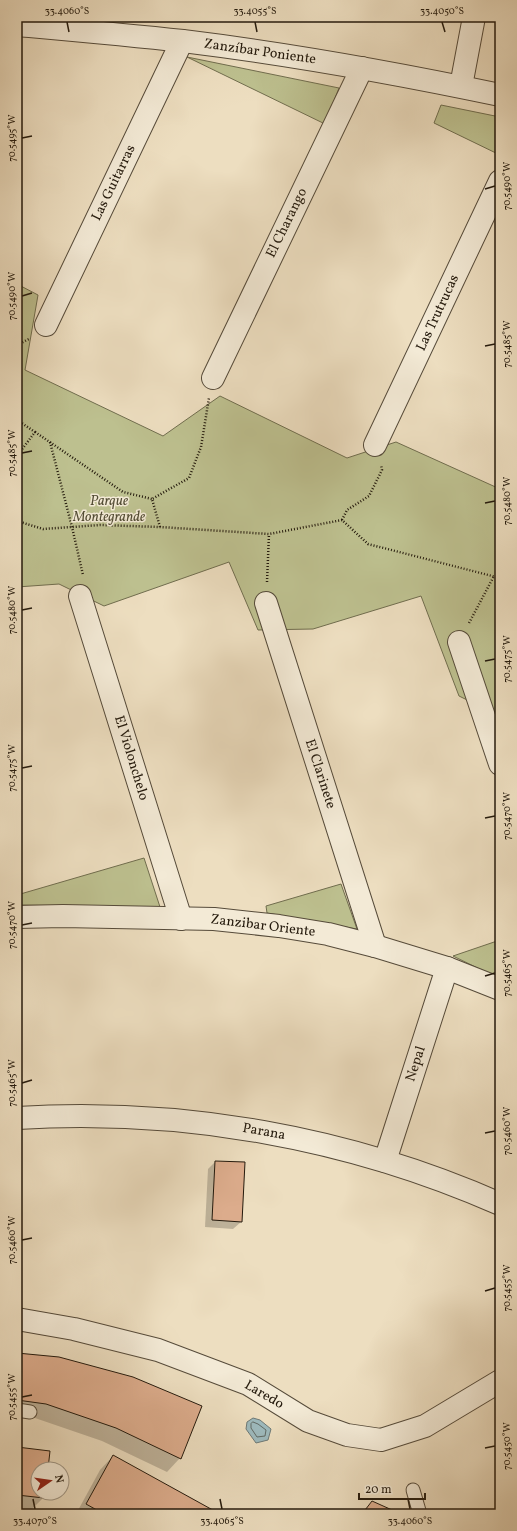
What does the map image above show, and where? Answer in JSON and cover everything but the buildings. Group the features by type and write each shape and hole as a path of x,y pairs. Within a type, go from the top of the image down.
{"street":[{"path":"460,86 474,17"},
{"name":"Zanzíbar Poniente","path":"17,25 182,41 267,53 362,68 500,94"},
{"name":"Las Guitarras","path":"46,325 182,41"},
{"name":"El Charango","path":"212,378 362,68"},
{"name":"Las Trutrucas","path":"375,445 500,181"},
{"name":"El Violonchelo","path":"80,596 181,919"},
{"name":"El Clarinete","path":"266,603 375,946"},
{"path":"459,642 500,764"},
{"name":"Zanzibar Oriente","path":"17,917 63,916 181,919 234,921 279,926 328,934 375,946 447,968 500,989"},
{"name":"Nepal","path":"385,1161 447,968"},
{"name":"Parana","path":"17,1118 53,1116 165,1118 221,1125 292,1137 385,1161 432,1176 500,1204"},
{"name":"Laredo","path":"17,1319 74,1329 158,1350 248,1384 308,1421 347,1436 381,1440 425,1426 500,1381"}],"lane":[{"path":"413,1490 420,1514"}],"path":[{"path":"17,420 123,492 152,499 189,478 201,447 212,378"},
{"path":"17,456 35,432"},
{"path":"50,442 84,578 80,596"},
{"path":"342,520 347,510 369,496 382,470 375,445"},
{"path":"152,499 160,527"},
{"path":"17,521 43,529 100,525 269,534 342,520"},
{"path":"342,520 368,544 500,578"},
{"path":"266,603 269,534"},
{"path":"459,642 494,576"}],"green space":[{"path":"187,57 339,88 325,124"},
{"path":"441,105 500,117 500,155 434,123"},
{"name":"Parque Montegrande","path":"17,284 38,295 25,370 163,436 220,396 347,458 396,442 500,489 500,716 459,696 421,596 313,629 258,630 229,562 104,606 59,584 17,587"},
{"path":"144,858 160,907 19,905 17,895"},
{"path":"341,884 357,929 267,913 266,906"},
{"path":"500,940 500,979 453,956"}],"water":[{"path":"253,1418 260,1420 271,1429 268,1440 256,1443 246,1429 247,1422"}]}
